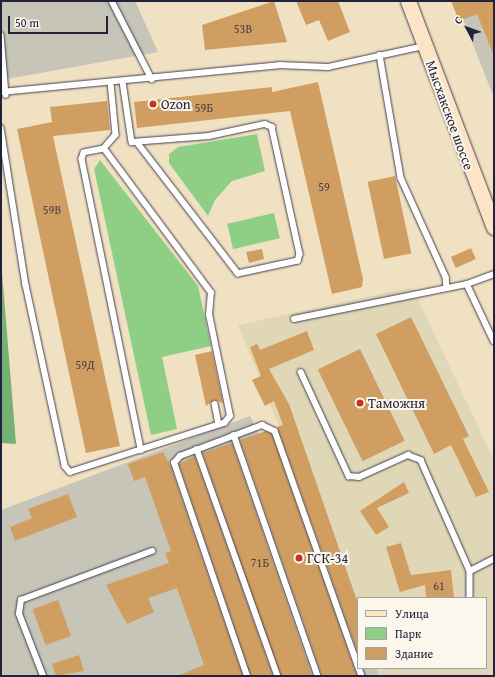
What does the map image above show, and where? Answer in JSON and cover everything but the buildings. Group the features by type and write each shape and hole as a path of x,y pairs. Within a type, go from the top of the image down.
{"street":[{"name":"Мысхакское шоссе","path":"408,1 494,227"}],"lane":[{"path":"112,1 152,79"},
{"path":"1,35 3,94 279,65 328,67 425,46"},
{"path":"380,55 401,178 446,277 446,288"},
{"path":"123,82 130,140 137,143 209,136 270,125 300,254 298,261 238,274 137,143"},
{"path":"111,83 116,135 104,149 87,151 82,159 141,450"},
{"path":"1,128 26,285 65,466 70,472 219,424 228,420 230,411 209,315 211,293 104,149"},
{"path":"294,319 467,284 494,274"},
{"path":"467,284 494,341"},
{"path":"301,372 348,476 358,477 408,455 418,456 470,572 470,597"},
{"path":"215,404 219,424"},
{"path":"247,676 174,468 176,458 262,425 275,431 357,664"},
{"path":"234,435 318,676"},
{"path":"198,449 278,676"},
{"path":"43,676 19,614 21,600 152,551"},
{"path":"470,572 494,559"}],"shaded area":[{"path":"1,1 135,1 158,52 1,80"},
{"path":"456,1 494,1 494,98"},
{"path":"412,287 494,460 494,676 380,676 377,669 487,669 487,597 357,597 357,619 238,325"},
{"path":"250,416 357,631 357,669 376,669 380,676 1,676 1,510"}],"green space":[{"path":"257,134 265,171 232,181 215,200 208,216 169,163 169,154 178,147"},
{"path":"100,160 198,286 211,346 162,357 177,429 151,435 94,169"},
{"path":"274,213 280,238 233,249 227,224"},
{"path":"1,260 16,444 1,443"}],"place":[{"name":"Ozon","path":"153,104"},
{"name":"Таможня","path":"360,403"},
{"name":"ГСК-34","path":"299,558"}]}
